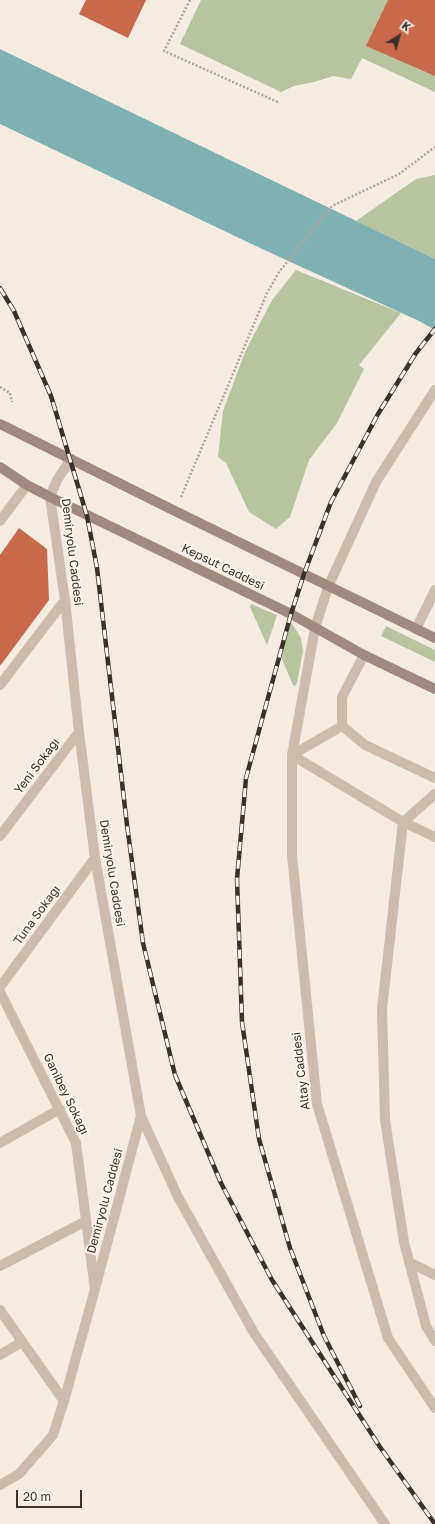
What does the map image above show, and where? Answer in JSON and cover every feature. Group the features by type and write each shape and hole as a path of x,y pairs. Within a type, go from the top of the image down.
{"main road":[{"path":"0,424 328,587 435,638"},
{"name":"Kepsut Caddesi","path":"0,467 27,485 50,497 291,614 364,654 435,689"}],"street":[{"name":"Altay Caddesi","path":"435,390 376,482 328,587 315,628 292,755 292,855 317,1104 388,1338 435,1408"},
{"name":"Demiryolu Caddesi","path":"71,459 57,480 50,497 65,600 79,732 95,858 141,1116 95,1290"},
{"path":"0,521 27,485"},
{"path":"416,629 435,590"},
{"path":"0,685 65,600"},
{"path":"342,726 342,697 364,654"},
{"path":"342,726 292,755 404,822 435,837"},
{"path":"342,726 365,745 435,778"},
{"name":"Yeni Sokağı","path":"0,836 79,732"},
{"path":"435,794 404,822 382,1009 385,1120 404,1242 426,1326 435,1341"},
{"name":"Tuna Sokağı","path":"0,987 95,858"},
{"name":"Ganibey Sokağı","path":"0,992 76,1143 95,1290 53,1435 19,1474 0,1484"},
{"path":"0,1143 60,1109"},
{"path":"141,1116 178,1197 254,1333 385,1524"},
{"path":"0,1266 86,1221"},
{"path":"409,1262 435,1275"},
{"path":"0,1310 64,1401"},
{"path":"0,1355 22,1342"}],"path":[{"path":"190,0 164,51 280,103"},
{"path":"175,511 267,293 279,272 332,206 399,174 435,147"},
{"path":"0,387 10,393 12,402"}],"green space":[{"path":"201,0 435,0 435,92 362,58 351,79 333,76 294,86 281,92 180,44"},
{"path":"435,175 435,259 356,221 416,179"},
{"path":"296,270 401,313 359,365 364,369 337,423 309,460 290,517 276,529 249,512 226,463 218,457 223,411 245,352 272,300"},
{"path":"251,604 277,615 267,645 250,607"},
{"path":"291,622 301,638 303,651 297,683 295,686 293,685 281,657"},
{"path":"386,626 435,650 435,662 381,636"}],"water":[{"path":"0,49 435,259 435,330 419,321 258,247 0,124"}],"building":[{"path":"86,0 146,0 128,38 79,14"},
{"path":"388,0 435,0 435,76 366,46"},
{"path":"19,528 47,549 49,600 0,666 0,555"}],"railway":[{"path":"0,288 14,311 51,396 87,516 97,568 127,825 143,943 175,1075 221,1183 272,1280 380,1447 435,1524"},
{"path":"360,1406 324,1336 290,1248 259,1139 242,1022 237,879 246,778 291,614 304,574 331,502 378,414 416,353 435,329"}]}
